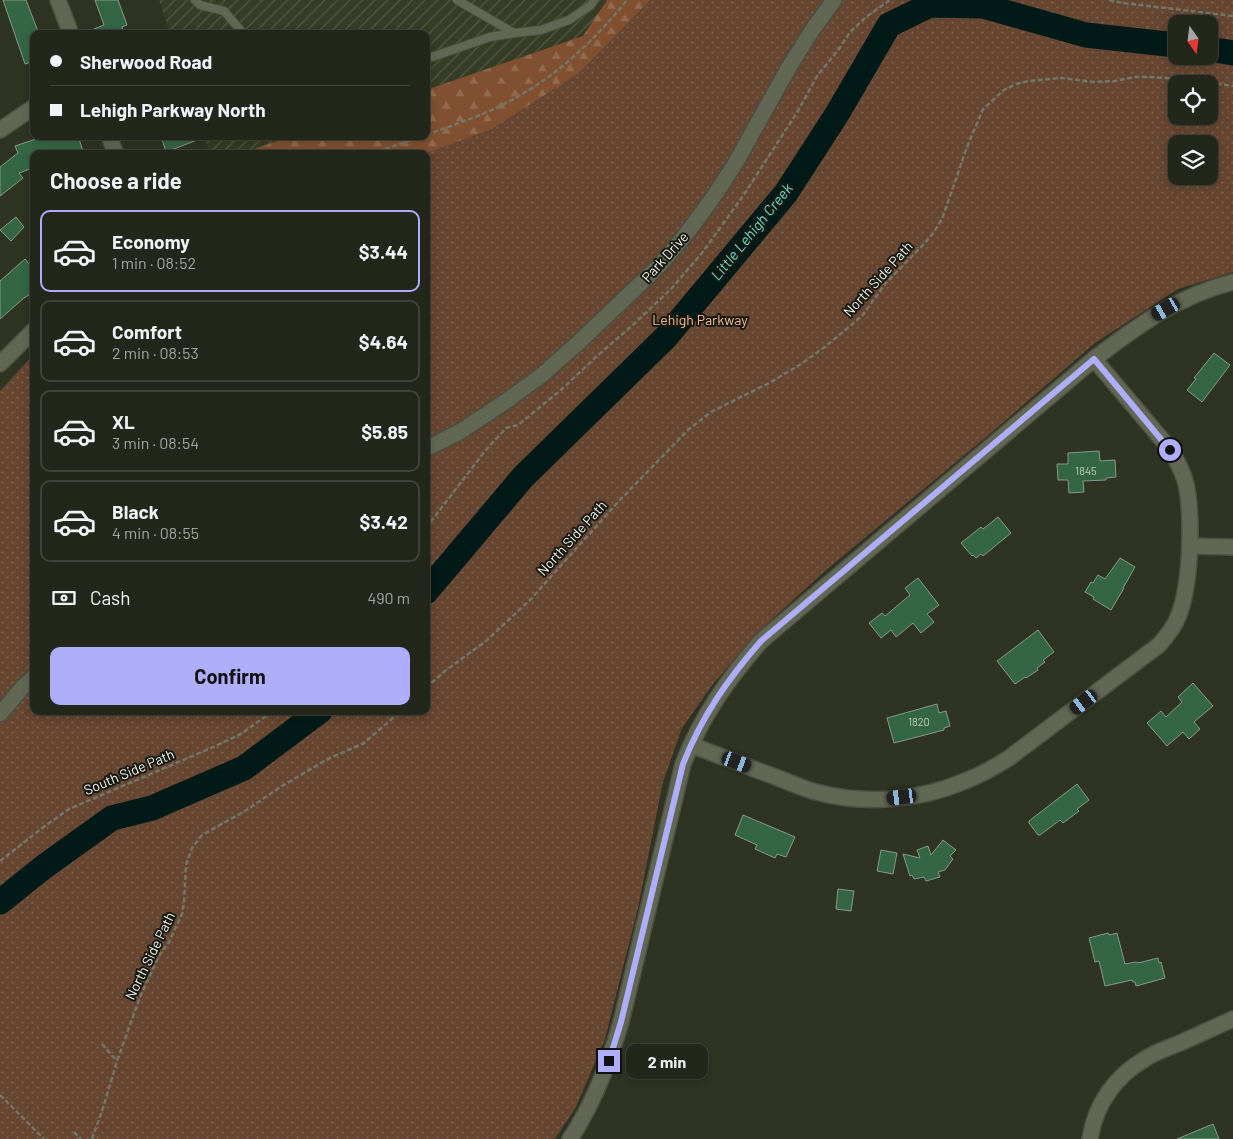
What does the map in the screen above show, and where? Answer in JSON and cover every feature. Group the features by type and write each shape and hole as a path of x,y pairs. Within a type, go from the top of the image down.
{"street":[{"path":"58,0 69,30"},
{"name":"Park Drive","path":"430,448 502,404 542,374 579,342 660,265 712,199 789,67 834,0"},
{"path":"0,130 30,110"},
{"path":"570,1139 593,1098 609,1061 621,1022 683,764 702,723 722,689 761,641 1094,359 1122,337 1180,300 1233,282"},
{"path":"0,364 30,334"},
{"path":"691,745 814,792 864,799 890,799 915,796 964,782 1009,758 1158,646 1169,633 1177,619 1182,607 1187,579 1190,546 1186,484 1180,466 1170,450 1094,359"},
{"path":"1190,546 1233,547"},
{"path":"0,714 30,681"},
{"path":"1090,1139 1095,1118 1101,1104 1111,1088 1124,1074 1145,1058 1233,1019"}],"lane":[{"path":"195,0 200,6 224,11 241,30"},
{"path":"456,0 514,33"},
{"path":"430,59 490,37 540,30 570,20 592,4 594,0"}],"path":[{"path":"430,134 466,121 532,88 561,67 589,42 627,0"},
{"path":"1109,0 1233,16"},
{"name":"North Side Path","path":"430,684 486,641 530,600 618,502 689,428 711,412 771,382 801,364 862,316 884,284 934,232 942,219 975,126 984,109 1004,90 1028,81 1061,78 1094,82 1150,77 1194,80 1233,86"},
{"path":"382,150 410,140"},
{"name":"South Side Path","path":"0,861 69,809 241,734 267,715"},
{"name":"North Side Path","path":"92,1139 140,997 160,954 169,942 182,914 186,865 192,848 202,835 282,786 326,760 364,743 396,715"},
{"path":"102,1044 117,1061"},
{"path":"0,1095 44,1139"},
{"path":"74,1132 81,1139"}],"shaded area":[{"path":"159,0 607,0 584,36 430,89 430,30 169,30"},
{"path":"205,140 280,140 251,150 209,150"}],"green space":[{"path":"607,0 818,0 430,152 430,150 251,150 280,140 430,140 430,89 583,36"},
{"name":"Lehigh Parkway","path":"650,0 1233,0 1233,272 1178,289 1095,343 985,438 825,571 756,634 713,684 682,728 663,782 638,908 605,1039 576,1107 555,1139 0,1139 0,391 30,358 30,715 430,715 430,152 490,130 578,74"}],"building":[{"path":"3,0 26,0 37,30 30,30 30,62 25,64"},
{"path":"95,0 118,0 127,25 122,27 123,30 92,30 104,25"},
{"path":"33,140 79,140 83,150 30,150 30,169 19,173 23,178 0,196 0,167 18,153 15,146"},
{"path":"162,140 197,140 171,150 165,150"},
{"path":"16,217 24,227 11,241 0,230"},
{"path":"25,259 30,265 30,294 0,319 0,281"},
{"path":"1214,353 1230,365 1202,402 1187,390"},
{"path":"1099,451 1100,461 1115,460 1116,477 1106,478 1106,480 1083,481 1084,492 1069,493 1068,480 1058,480 1057,464 1068,464 1068,453"},
{"path":"998,517 1011,533 983,556 981,554 976,558 972,556 961,543 981,527 983,529"},
{"path":"1120,558 1135,567 1111,610 1085,592 1098,575 1105,579"},
{"path":"918,578 939,605 927,614 934,622 921,633 913,623 896,637 891,630 881,638 869,623 882,613 885,616 910,595 905,588"},
{"path":"1038,630 1054,652 1043,660 1045,662 1037,668 1038,670 1015,684 997,661"},
{"path":"1193,683 1213,706 1194,722 1200,729 1189,739 1183,732 1167,746 1147,723 1161,711 1166,717 1182,702 1178,697"},
{"path":"937,704 939,713 946,711 950,726 944,728 944,730 894,743 887,718"},
{"path":"1077,784 1089,800 1077,809 1079,811 1063,823 1060,820 1038,835 1029,821"},
{"path":"743,815 795,837 786,857 777,854 775,858 755,849 757,845 735,835"},
{"path":"943,840 956,850 950,856 953,859 945,870 938,872 940,877 926,881 924,877 914,879 912,875 910,876 903,854 920,858 917,850 928,846 931,855"},
{"path":"881,850 897,853 893,874 877,871"},
{"path":"838,889 854,891 851,911 836,909"},
{"path":"1108,933 1109,935 1117,933 1125,964 1158,958 1159,963 1161,962 1165,978 1136,986 1132,980 1105,986 1099,961 1095,962 1089,938"},
{"path":"1213,1124 1219,1139 1177,1139"}],"waterway":[{"name":"Little Lehigh Creek","path":"430,587 523,477 666,337 786,193 837,114 889,25 930,5 983,6 1086,35 1168,44"},
{"name":"Little Lehigh Creek","path":"1218,50 1233,53"},
{"name":"Little Lehigh Creek","path":"0,902 45,866 112,818 152,808 244,768 315,715"}],"route":[{"path":"609,1061 621,1022 683,764 702,723 722,689 761,641 1094,359 1170,450"}]}
